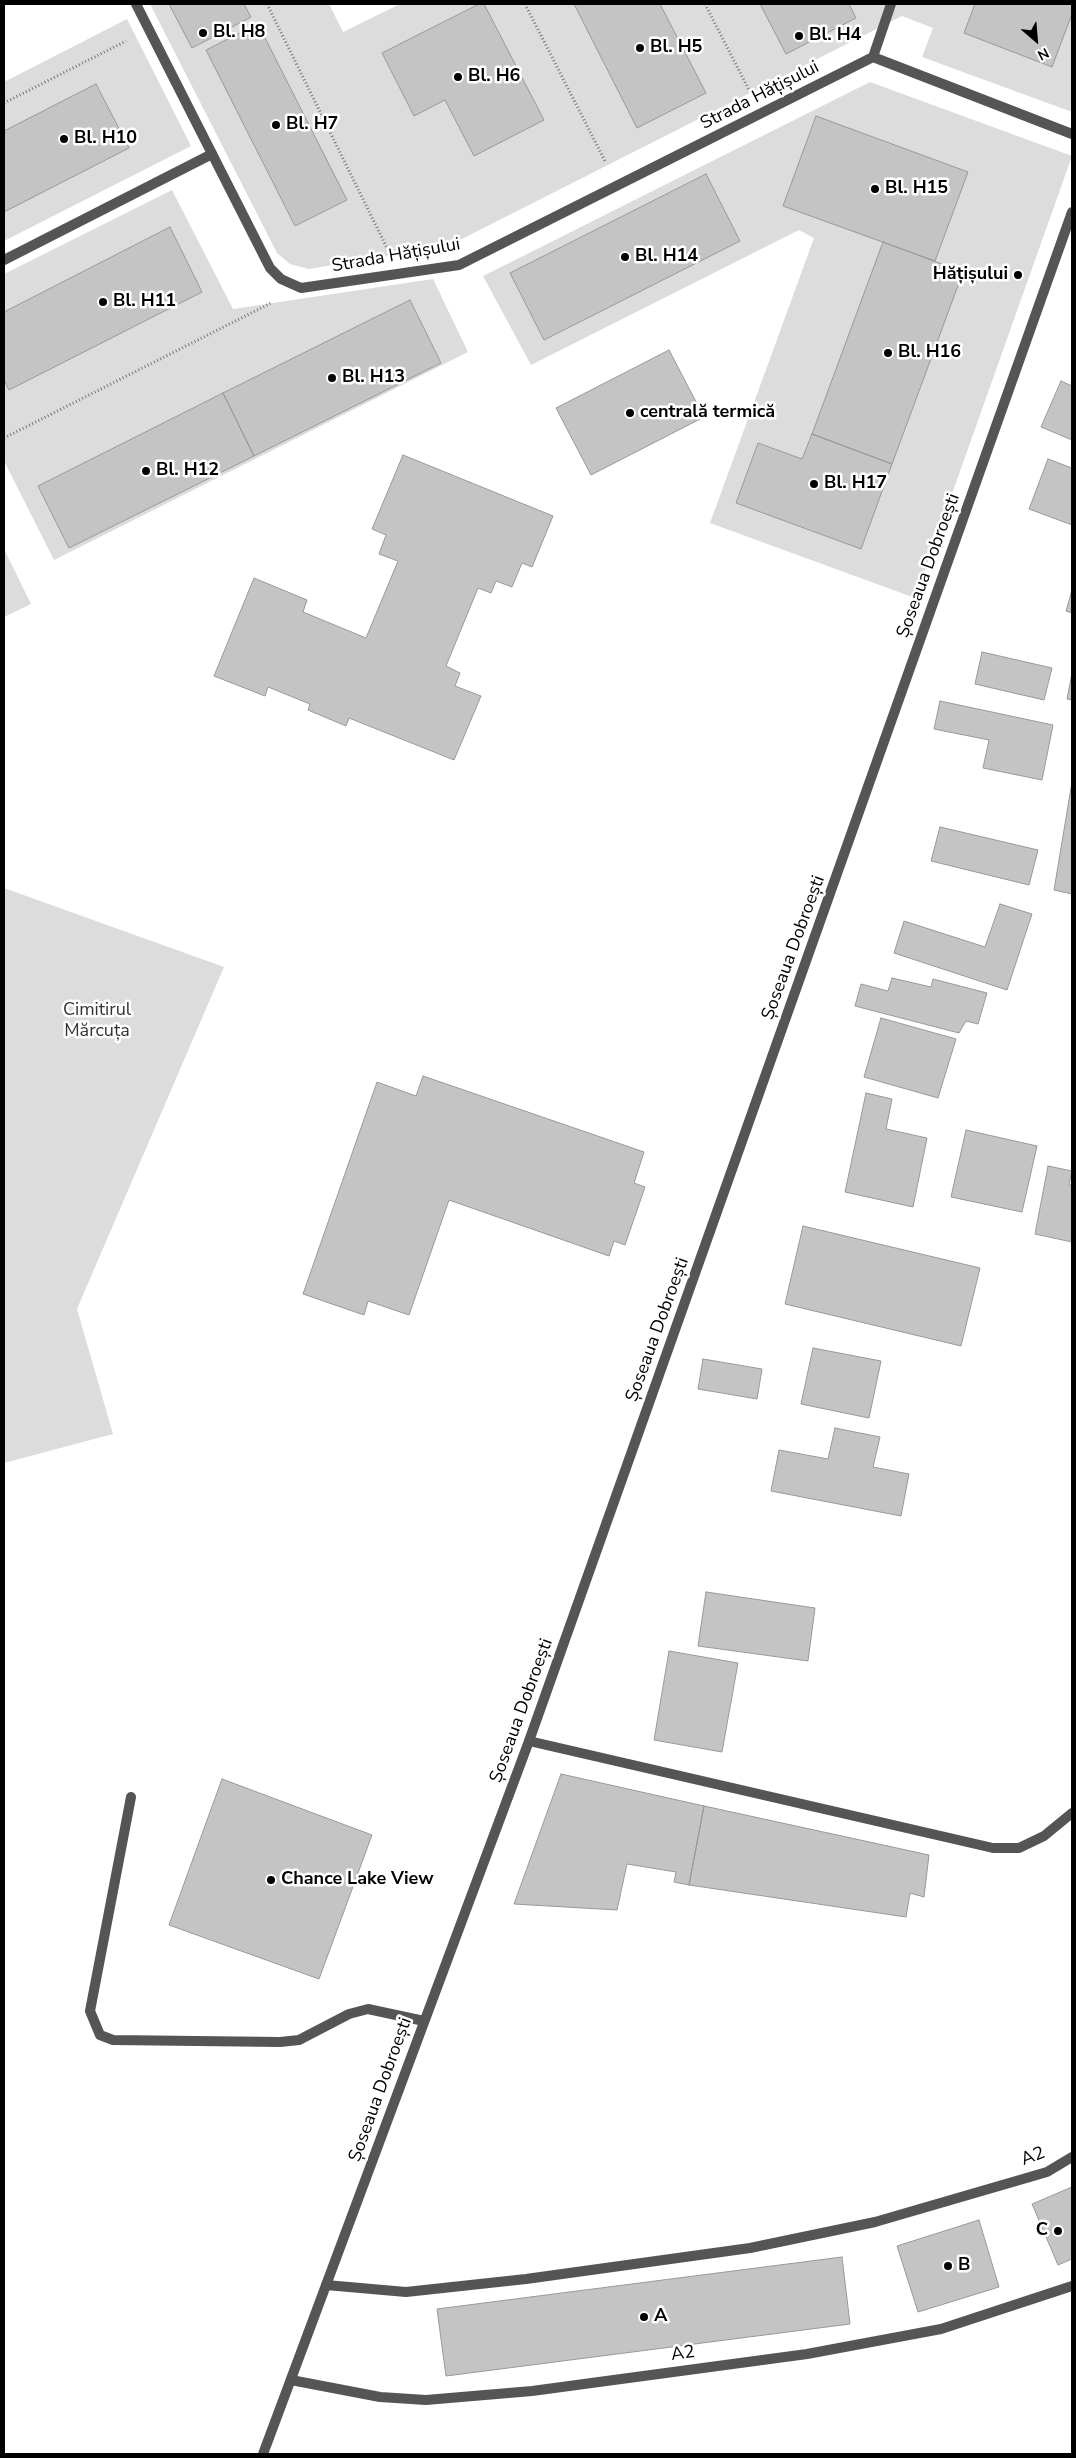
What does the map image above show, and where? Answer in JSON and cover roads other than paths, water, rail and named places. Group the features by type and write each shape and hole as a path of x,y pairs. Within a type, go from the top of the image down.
{"street":[{"path":"4,260 212,154 136,4"},
{"path":"892,4 873,57 1072,134"},
{"name":"Strada Hățișului","path":"212,154 270,268 281,279 301,288 459,265 873,57"},
{"name":"Șoseaua Dobroești","path":"263,2454 529,1742 1072,212"},
{"path":"529,1742 993,1848 1019,1848 1044,1836 1072,1813"},
{"path":"131,1798 90,2011 100,2035 113,2040 280,2042 299,2040 349,2014 368,2009 424,2021"},
{"name":"A2","path":"326,2284 406,2292 526,2279 750,2248 875,2222 1047,2172 1072,2157"},
{"name":"A2","path":"290,2380 380,2397 426,2400 532,2391 807,2354 931,2331 1072,2286"}],"place":[{"name":"Bl. H8","path":"203,33"},
{"name":"Bl. H4","path":"799,36"},
{"name":"Bl. H5","path":"640,48"},
{"name":"Bl. H6","path":"458,77"},
{"name":"Bl. H7","path":"276,125"},
{"name":"Bl. H10","path":"64,139"},
{"name":"Bl. H15","path":"875,189"},
{"name":"Bl. H14","path":"625,257"},
{"name":"Hățișului","path":"1018,275"},
{"name":"Bl. H11","path":"103,302"},
{"name":"Bl. H16","path":"888,353"},
{"name":"Bl. H13","path":"332,378"},
{"name":"centrală termică","path":"630,413"},
{"name":"Bl. H12","path":"146,471"},
{"name":"Bl. H17","path":"814,484"},
{"name":"Chance Lake View","path":"271,1880"},
{"name":"C","path":"1058,2231"},
{"name":"B","path":"948,2266"},
{"name":"A","path":"644,2317"}],"park label":[{"name":"Cimitirul Mărcuța","path":"97,1021"}]}
